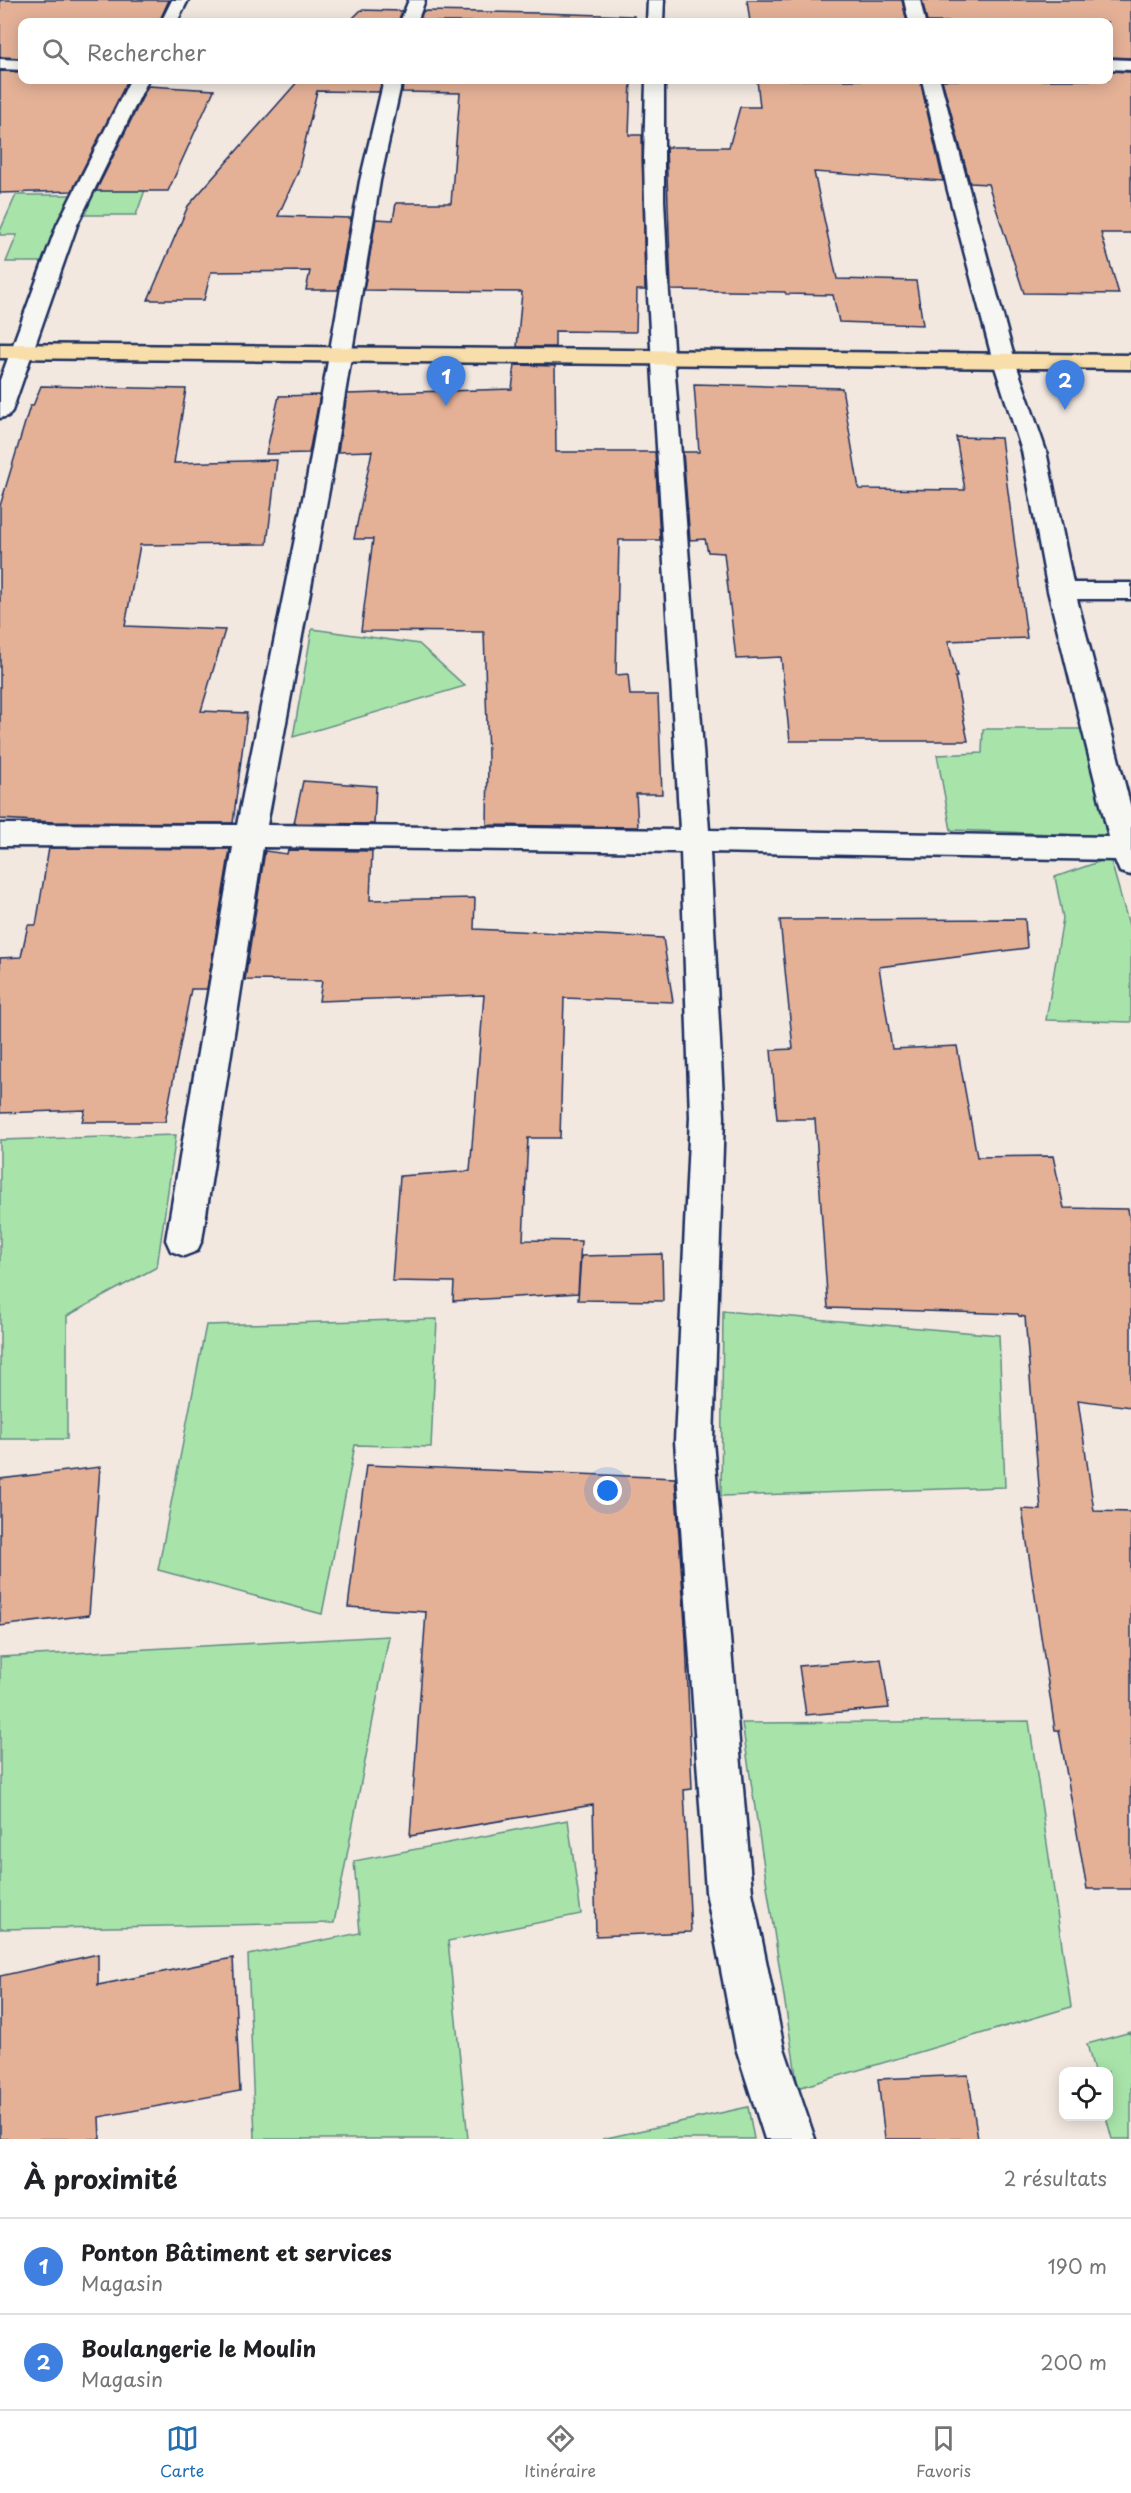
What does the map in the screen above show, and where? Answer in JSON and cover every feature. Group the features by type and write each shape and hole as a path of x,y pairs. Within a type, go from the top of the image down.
{"highway":[{"path":"11,351 1131,362"}],"street":[{"path":"171,18 180,0"},
{"path":"411,18 417,0"},
{"path":"656,0 656,18"},
{"path":"912,0 916,18"},
{"path":"0,64 18,65"},
{"path":"1113,64 1131,64"},
{"path":"0,411 11,351 67,225 137,84"},
{"path":"184,1240 250,835 319,478 370,181 392,84"},
{"path":"655,84 652,165 662,357 667,401 695,842 707,1117 694,1442 729,1892 760,2048 790,2139"},
{"path":"0,835 481,837 1130,854 1061,591 1034,451 1004,361 932,84"},
{"path":"1061,591 1131,591"}],"green space":[{"path":"103,168 153,168 136,215 85,215"},
{"path":"16,195 75,195 48,262 6,262 17,235 0,235 0,231"},
{"path":"312,629 419,644 465,686 293,737"},
{"path":"983,729 1084,729 1107,836 951,830 937,755 982,753"},
{"path":"1110,858 1131,932 1131,1022 1046,1020 1063,918 1055,877"},
{"path":"176,1135 157,1267 67,1316 67,1439 0,1439 0,1140"},
{"path":"723,1311 999,1335 1005,1487 721,1496"},
{"path":"437,1319 431,1447 355,1445 322,1614 158,1570 206,1325"},
{"path":"389,1636 334,1923 0,1929 0,1657"},
{"path":"1029,1721 1071,2007 798,2088 742,1723"},
{"path":"568,1820 581,1914 448,1941 468,2139 255,2139 248,1955 360,1933 354,1861"},
{"path":"1131,2032 1131,2139 1112,2139 1107,2121 1113,2121 1113,2067 1093,2067 1087,2044"},
{"path":"748,2107 754,2139 602,2139"}],"building":[{"path":"0,0 169,0 161,18 18,18 18,58 0,57"},
{"path":"747,0 902,0 906,18 749,18"},
{"path":"922,0 1131,0 1131,58 1113,57 1113,18 926,18"},
{"path":"361,10 402,11 399,18 353,18"},
{"path":"423,11 634,16 634,18 420,18"},
{"path":"0,71 18,72 18,84 126,84 72,191 0,193"},
{"path":"1113,71 1131,72 1131,233 1101,233 1119,294 1024,293 988,184 970,183 943,84 1113,84"},
{"path":"295,84 381,84 379,92 317,91 298,172 278,216 351,218 338,290 306,290 310,271 211,272 204,300 148,300 188,206"},
{"path":"403,84 631,84 629,135 642,135 645,290 637,290 636,332 555,331 555,347 517,347 522,292 364,290 376,219 393,220 396,203 451,203 460,93 402,92"},
{"path":"757,84 921,84 943,181 814,172 837,279 916,281 923,325 839,322 833,295 671,290 666,147 729,147 740,107 760,107"},
{"path":"148,86 214,90 168,191 96,191"},
{"path":"515,365 555,366 556,452 655,452 660,540 619,540 616,675 628,674 630,695 658,695 662,794 636,794 638,827 487,825 488,757 484,632 361,631 373,539 354,539 372,451 338,452 347,394 512,389"},
{"path":"694,384 842,388 859,489 965,490 956,437 1001,438 1027,638 948,641 968,741 790,741 781,657 736,659 724,553 708,552 705,539 690,540 683,452 699,452"},
{"path":"41,386 186,389 174,463 277,460 267,544 140,545 125,626 225,630 201,711 247,713 233,823 54,822 0,819 0,506 30,406 33,406"},
{"path":"320,395 309,453 266,454 279,396"},
{"path":"303,781 376,786 374,824 294,823"},
{"path":"49,848 230,849 207,989 191,989 165,1122 82,1122 85,1110 0,1113 0,958 21,957 28,925 36,925"},
{"path":"288,850 372,851 370,900 475,898 474,929 663,938 673,1002 564,998 560,1138 528,1138 523,1240 581,1241 578,1293 453,1301 454,1282 392,1281 400,1176 470,1171 484,995 319,1001 322,981 245,980 265,851 287,854"},
{"path":"1025,919 1027,948 879,967 892,1049 957,1046 977,1157 1053,1156 1064,1208 1128,1209 1131,1229 1131,1407 1078,1400 1094,1511 1131,1512 1131,1889 1087,1889 1059,1730 1055,1730 1022,1509 1041,1510 1025,1317 1018,1314 828,1308 815,1119 777,1119 771,1050 793,1049 780,920"},
{"path":"662,1254 663,1301 578,1300 581,1256"},
{"path":"366,1465 675,1478 686,1639 692,1789 684,1790 691,1932 596,1936 593,1805 410,1836 426,1612 348,1607"},
{"path":"100,1467 89,1615 0,1626 0,1479"},
{"path":"881,1659 889,1708 806,1715 799,1666"},
{"path":"98,1954 98,1985 233,1958 240,2091 99,2117 100,2139 0,2139 0,1976"},
{"path":"968,2075 978,2139 885,2139 878,2079"}],"place":[{"name":"Ponton Bâtiment et services","path":"446,406"},
{"name":"Boulangerie le Moulin","path":"1065,410"}]}
